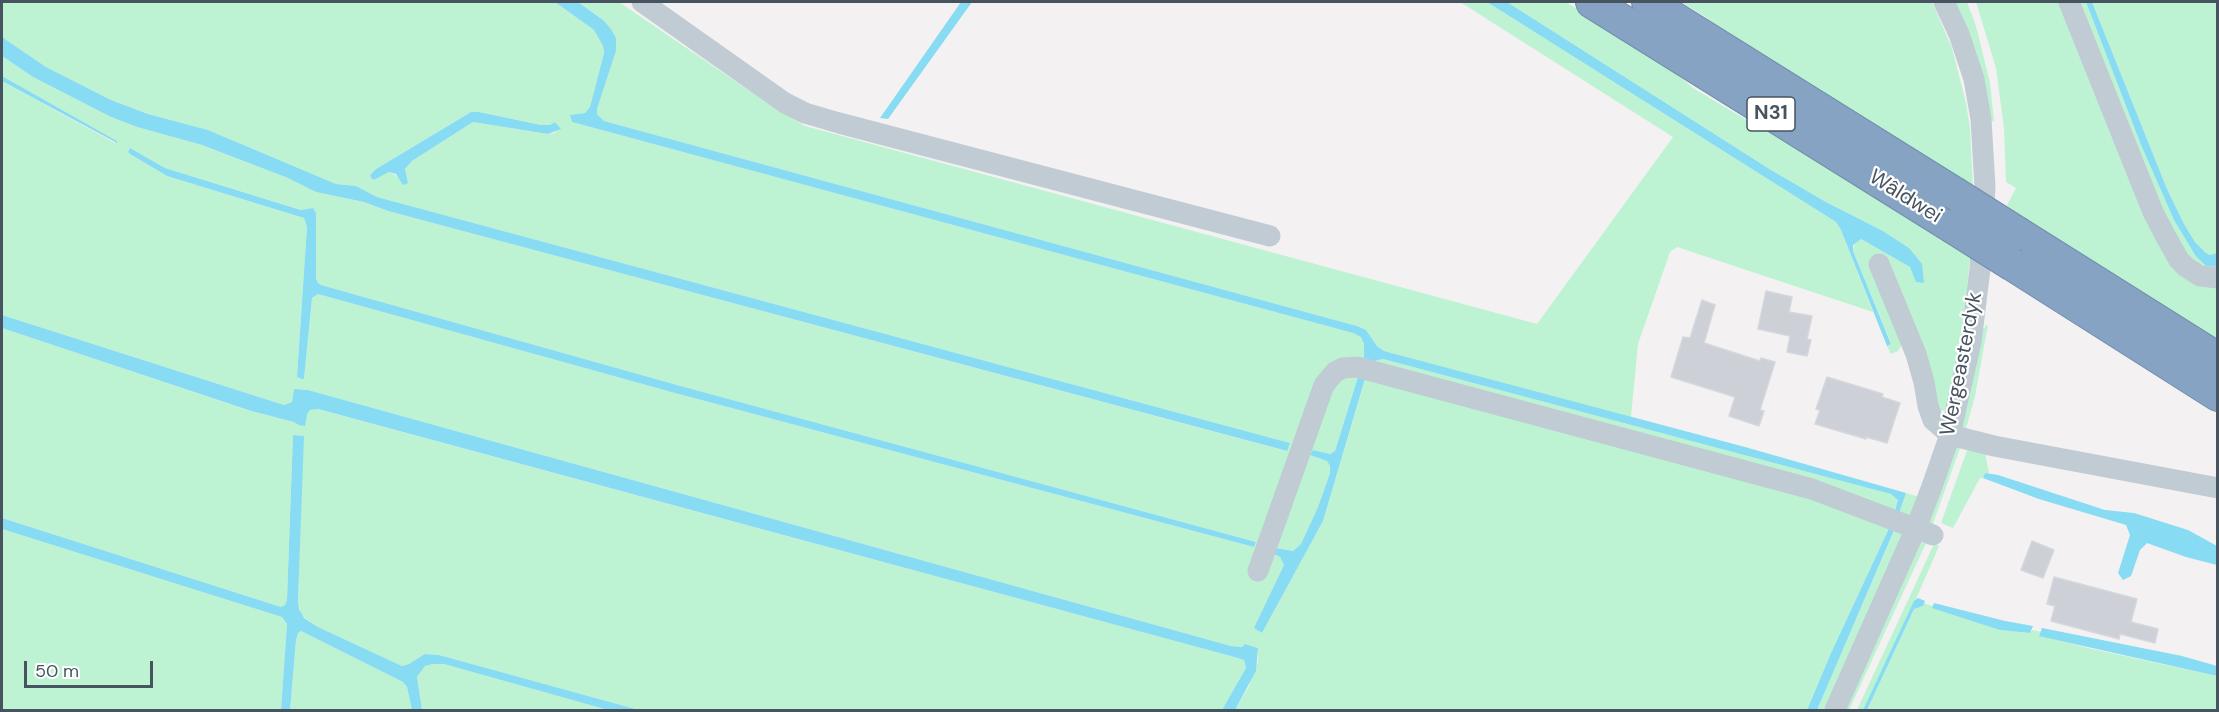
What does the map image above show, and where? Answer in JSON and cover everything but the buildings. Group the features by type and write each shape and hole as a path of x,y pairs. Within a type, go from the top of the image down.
{"highway":[{"name":"Wâldwei","path":"1592,2 2217,395"},
{"name":"Wâldwei","path":"1648,2 2217,359"}],"street":[{"path":"642,2 786,103 806,113 1270,236"},
{"name":"Wergeasterdyk","path":"1835,711 1924,532 1961,391 1971,342 1980,269 1985,187 1981,119 1974,79 1959,34 1944,2"},
{"path":"2069,2 2153,212 2166,237 2179,260 2186,267 2200,276 2217,278"},
{"path":"1879,264 1916,354 1933,420 1950,435 1994,446 2217,488"},
{"path":"1258,571 1324,385 1335,372 1343,368 1357,367 1812,489 1924,532"}],"green space":[{"path":"2,2 555,2 594,30 603,46 604,53 590,107 585,113 571,115 572,122 1353,333 1361,337 1364,345 1364,358 1374,361 1383,359 1892,494 1898,500 1894,514 1898,516 1906,493 1919,497 1910,520 1903,520 1813,486 1367,365 1341,364 1325,375 1313,402 1255,572 1259,574 1320,403 1332,380 1346,372 1364,372 1450,394 1807,490 1897,524 1906,531 1826,710 1817,710 1896,527 1891,524 1807,710 1235,710 1249,686 1258,661 1258,648 1245,644 1242,647 1231,646 308,390 294,389 292,402 284,405 2,315 2,81 115,143 117,141 2,76 2,56 33,77 111,117 137,127 202,145 288,178 316,192 364,202 388,211 1286,451 1290,443 377,197 356,186 336,184 208,130 148,114 111,100 46,67 2,37","holes":["471,112 541,125 550,125 555,122 560,128 548,134 473,122 412,161 405,169 408,183 403,184 399,177 389,172 374,180 371,178 370,175 376,169","130,148 165,168 302,210 313,208 316,213 316,278 321,285 677,385 1256,542 1254,547 675,393 318,294 312,298 304,379 300,379 297,377 307,227 304,218 167,176 128,152","1358,377 1365,380 1323,521 1262,633 1255,628 1284,565 1280,557 1274,554 1276,548 1293,551 1301,544 1330,473 1327,461 1311,455 1313,450 1330,454 1335,451"]},
{"path":"578,2 619,2 779,111 805,126 1537,324 1673,137 1460,2 1487,2 1836,222 1873,312 1677,247 1670,252 1638,344 1631,417 1384,351 1377,346 1366,330 1357,326 604,121 597,114 597,109 616,51 603,20"},
{"path":"1507,2 1566,2 1668,66 1693,88 1750,122 1775,131 1941,235 1939,239 1970,258 1964,318 1946,410 1939,411 1903,344 1898,351 1891,354 1887,346 1891,343 1853,251 1855,242 1861,239 1910,267 1914,272 1909,248 1883,231 1771,170"},
{"path":"1681,2 1932,2 1952,48 1966,103 1970,129 1973,187 1946,169 1935,167 1744,46"},
{"path":"1954,2 1967,2 1976,26 1990,83 1994,121 1990,122"},
{"path":"1976,2 2064,2 2163,239 2217,283 2217,343 2009,209 2007,205 2016,188 2006,182 2004,128 1996,68"},
{"path":"2072,2 2086,2 2141,145 2174,220 2195,255 2212,267 2217,267 2217,274 2181,255"},
{"path":"2092,2 2217,2 2217,253 2210,255 2206,253 2195,242 2184,224 2167,189"},
{"path":"1985,325 1988,326 1975,396 1965,432 1960,430 1967,407 1982,328 1985,328"},
{"path":"2,328 250,411 298,423 310,410 317,409 1238,658 1244,660 1246,668 1222,710 639,710 439,655 426,654 402,666 318,627 301,615 298,600 303,436 293,435 287,600 281,607 2,518"},
{"path":"1969,445 1984,448 1989,473 1985,473 1983,478 1980,478 1953,528 1941,523"},
{"path":"1956,448 1960,448 1931,529 1927,525"},
{"path":"2,529 282,617 287,624 281,710 2,710"},
{"path":"1920,542 1926,543 1849,710 1843,710"},
{"path":"1934,544 1939,546 1916,599 1863,710 1857,710"},
{"path":"1924,603 2000,630 2030,633 2032,630 2041,632 2039,635 2088,648 2217,676 2217,710 1867,710 1914,609"},
{"path":"301,631 403,682 407,687 412,710 290,710 296,640"},
{"path":"444,664 608,710 422,710 417,677 425,666"}],"water":[{"path":"555,2 578,2 603,20 616,38 616,51 597,109 597,114 604,121 1357,326 1366,330 1377,346 1384,351 1745,447 1906,493 1898,516 1894,514 1898,500 1891,494 1383,359 1374,361 1364,358 1364,344 1361,337 1353,333 572,122 570,115 585,113 590,107 604,53 603,46 594,30"},
{"path":"961,2 972,2 888,119 880,118"},
{"path":"1487,2 1507,2 1771,170 1883,231 1909,248 1922,264 1924,283 1916,282 1910,267 1861,239 1853,245 1853,251 1891,344 1887,346 1836,222"},
{"path":"2086,2 2092,2 2167,189 2184,224 2195,242 2206,253 2210,255 2217,253 2217,267 2206,266 2195,255 2174,220 2141,145"},
{"path":"2,37 46,67 111,100 148,114 208,130 336,184 356,186 377,197 1290,443 1287,451 388,211 364,202 316,192 288,178 202,145 137,127 111,117 33,77 2,56"},
{"path":"2,76 117,141 117,143 2,81"},
{"path":"471,112 541,125 550,125 555,122 561,129 548,134 473,122 412,161 405,169 408,183 403,185 396,174 389,172 374,180 371,178 370,175 376,169"},
{"path":"130,148 165,168 301,210 313,208 316,213 316,278 321,285 677,385 1256,542 1254,547 675,393 318,294 312,298 304,379 301,379 297,377 307,227 304,218 167,176 130,154 128,152"},
{"path":"2,315 284,405 292,402 294,389 308,390 1231,646 1242,647 1245,644 1258,648 1256,671 1235,710 1222,710 1246,668 1244,660 318,409 310,410 305,426 299,425 2,328"},
{"path":"1358,377 1365,379 1323,521 1262,633 1254,628 1284,565 1280,557 1274,554 1276,548 1293,551 1301,544 1330,473 1327,461 1310,455 1313,450 1330,454 1335,451"},
{"path":"293,435 304,436 298,600 299,609 304,618 318,627 402,666 425,654 439,655 639,710 608,710 444,664 433,664 425,666 417,677 422,710 412,710 407,687 403,682 301,631 296,640 290,710 281,710 287,624 282,617 2,529 2,518 281,607 287,600"},
{"path":"1985,473 1998,475 2105,510 2134,513 2188,530 2217,546 2217,565 2147,543 2140,550 2131,576 2123,580 2118,573 2130,535 2126,525 2039,499 1983,478"},
{"path":"1891,524 1896,526 1817,710 1807,710 1831,653"},
{"path":"1918,598 1925,601 1923,606 1914,609 1867,710 1863,710 1914,601"},
{"path":"1934,603 2033,626 2030,633 2000,630 1932,608"},
{"path":"2042,628 2182,656 2217,666 2217,676 2039,636"}]}
